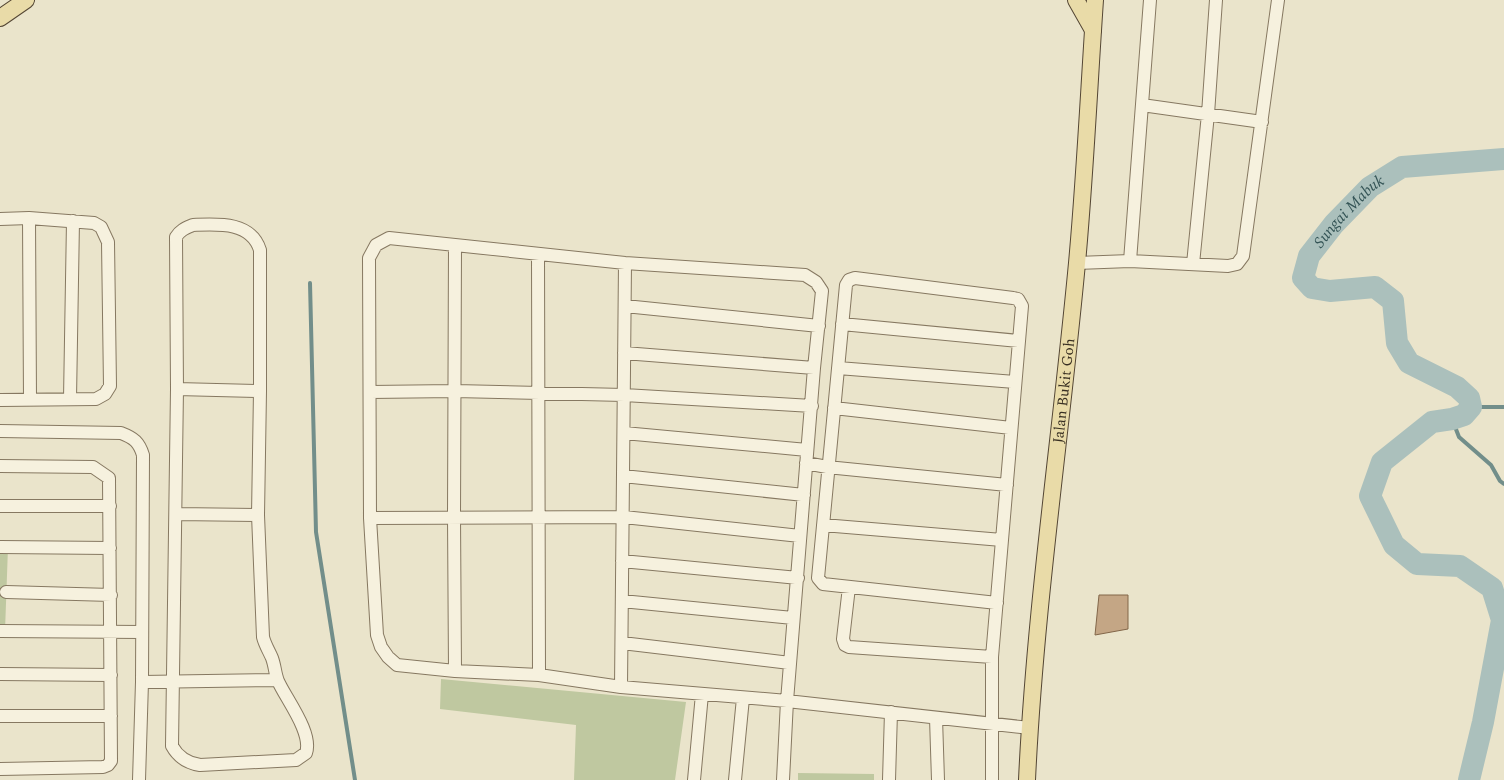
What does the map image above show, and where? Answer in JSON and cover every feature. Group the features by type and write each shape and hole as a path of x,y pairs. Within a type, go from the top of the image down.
{"main road":[{"path":"0,18 26,0"},
{"path":"1076,0 1093,30"},
{"name":"Jalan Bukit Goh","path":"1027,780 1049,513 1077,263 1095,0"}],"street":[{"path":"1130,261 1150,0"},
{"path":"1193,264 1208,114 1216,0"},
{"path":"1077,263 1130,261 1228,266 1237,264 1243,256 1278,0"},
{"path":"1142,105 1262,122"},
{"path":"29,218 30,399"},
{"path":"0,220 29,218 74,221 94,223 101,227 108,242 110,386 105,394 96,399 0,400"},
{"path":"70,399 74,221"},
{"path":"193,225 227,226 245,230 258,243 260,250 260,391 258,515 264,637 278,680 303,728 308,742 306,753 296,760 191,764 172,746 177,389 176,237 178,232 193,225"},
{"path":"783,780 787,701 800,536 822,291 816,282 805,275 625,264 389,238 376,246 369,258 370,518 377,635 381,647 397,665 539,676 621,687 787,701 1030,728"},
{"path":"455,246 455,670"},
{"path":"538,254 539,676"},
{"path":"621,687 625,264"},
{"path":"992,780 992,657 997,602 1002,540 1007,485 1011,428 1022,306 1018,299 1014,298 855,278 849,280 846,285 827,467 818,578 823,584 997,602"},
{"path":"624,306 819,326"},
{"path":"842,324 1019,341"},
{"path":"624,353 814,368"},
{"path":"838,368 1015,382"},
{"path":"177,389 260,391"},
{"path":"370,392 539,392 812,406"},
{"path":"834,408 1011,428"},
{"path":"0,431 121,433 137,441 144,455 139,780"},
{"path":"624,432 807,456 827,467 1007,485"},
{"path":"0,466 93,467 103,472 109,478 111,632 111,761 108,765 103,767 0,769"},
{"path":"623,476 804,495"},
{"path":"0,506 110,506"},
{"path":"176,514 258,515"},
{"path":"370,518 624,517 800,536"},
{"path":"823,525 1002,540"},
{"path":"0,547 110,548"},
{"path":"622,561 798,578"},
{"path":"849,587 843,639 844,645 849,648 992,657"},
{"path":"6,592 110,595"},
{"path":"622,601 794,618"},
{"path":"0,631 142,632"},
{"path":"622,643 790,663"},
{"path":"0,674 111,675"},
{"path":"142,682 173,680 278,680"},
{"path":"694,780 702,694"},
{"path":"735,780 743,698"},
{"path":"889,780 891,712"},
{"path":"0,716 111,716"},
{"path":"936,718 938,780"}],"green space":[{"path":"0,547 8,547 5,631 0,631"},
{"path":"441,679 686,702 675,780 574,780 576,725 440,709"},
{"path":"798,773 874,774 874,780 798,780"}],"building":[{"path":"1099,595 1128,595 1128,629 1095,635"}],"waterway":[{"name":"Sungai Mabuk","path":"1469,780 1483,722 1502,620 1492,588 1460,566 1417,564 1394,545 1370,496 1382,462 1432,422 1464,415 1471,407 1469,398 1457,387 1409,363 1397,343 1393,301 1375,287 1330,291 1312,288 1303,278 1309,256 1334,224 1370,187 1402,167 1504,159"},
{"path":"310,283 316,532 355,780"},
{"path":"1471,407 1504,407"},
{"path":"1452,419 1459,437 1491,465 1500,481 1504,484"}]}
